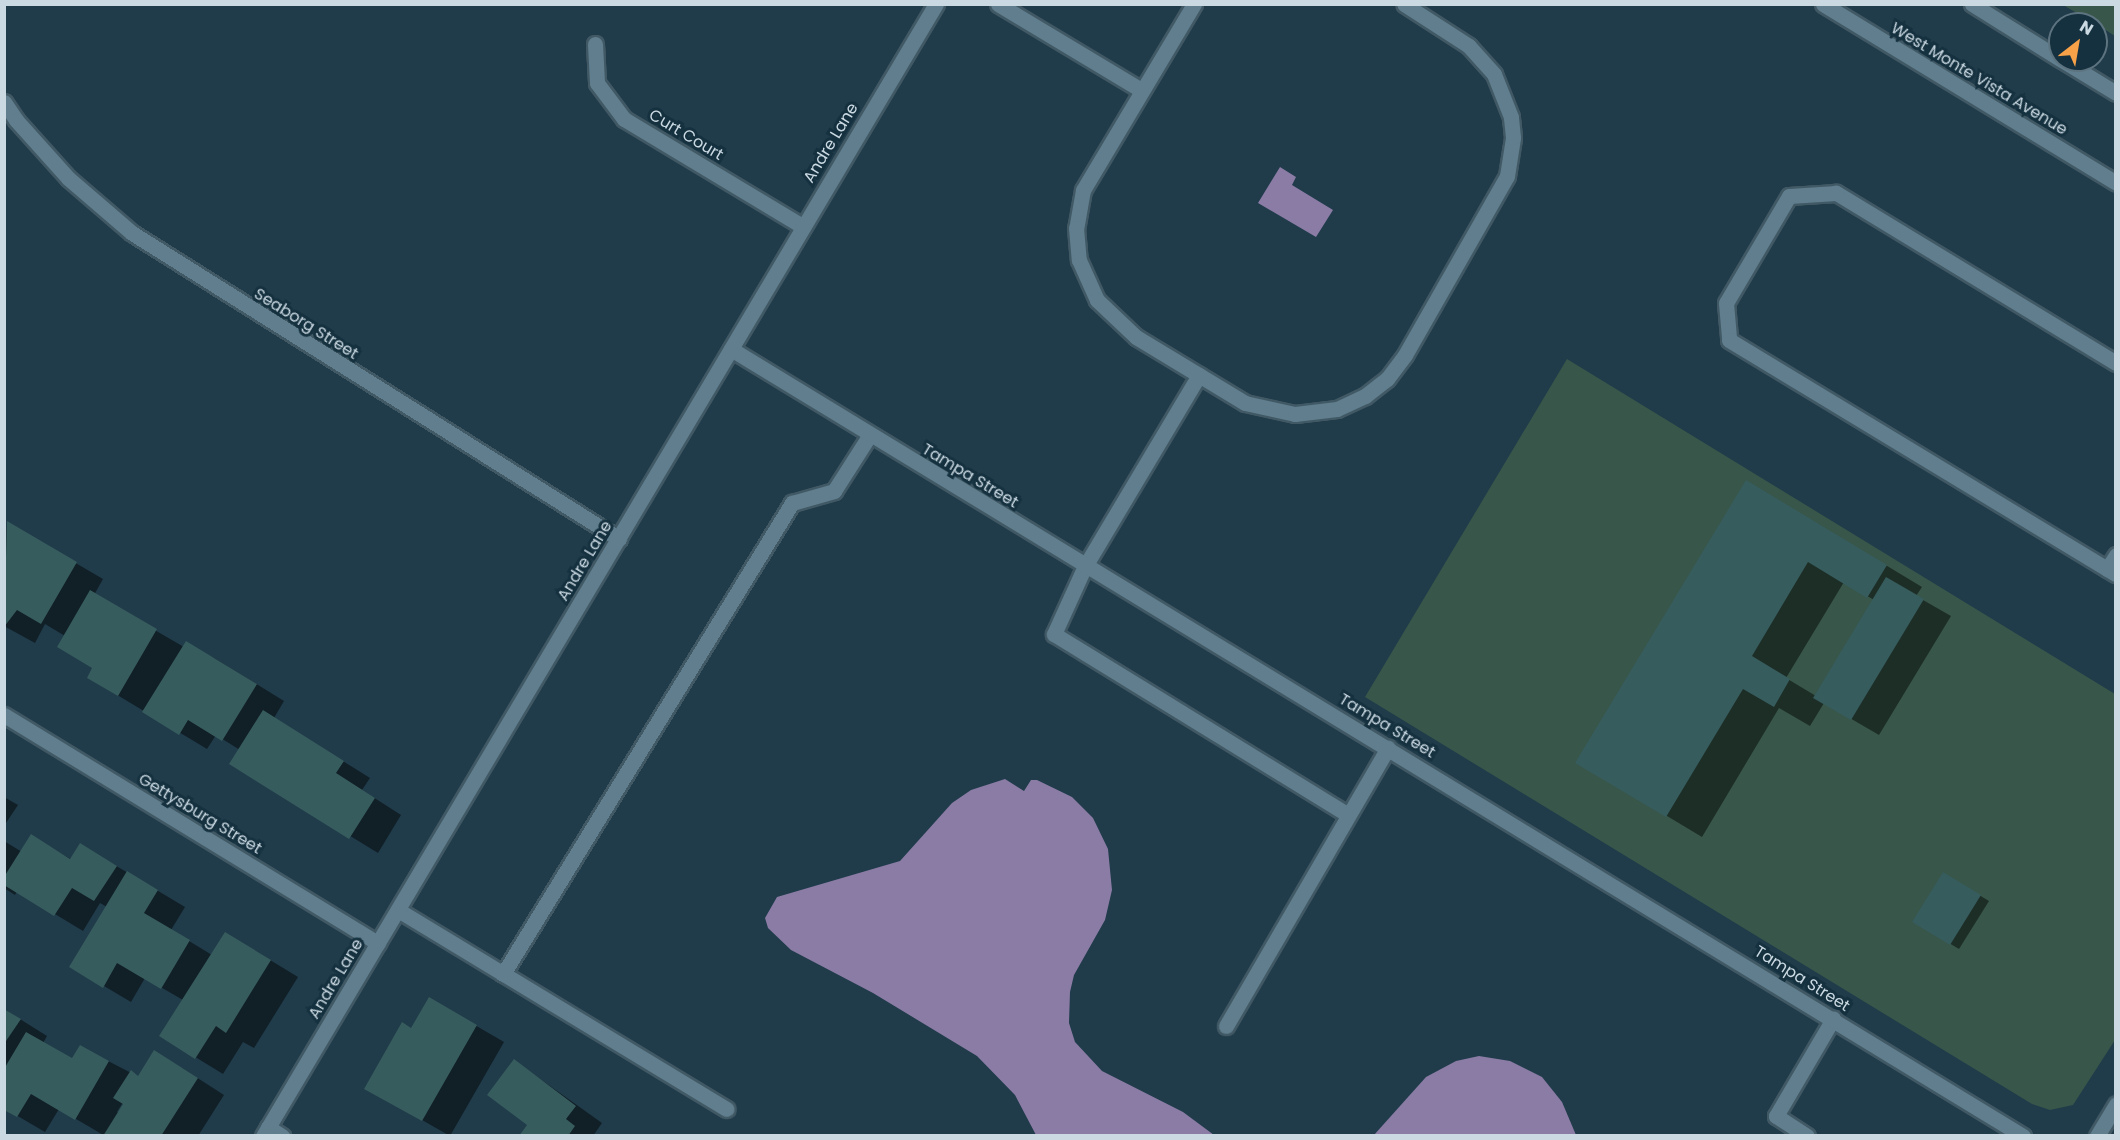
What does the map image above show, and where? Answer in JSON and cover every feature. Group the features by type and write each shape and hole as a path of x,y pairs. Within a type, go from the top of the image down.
{"street":[{"name":"Andre Lane","path":"265,1131 936,4"},
{"path":"1194,4 1083,190 1076,228 1079,260 1091,290 1113,319 1245,403 1281,413 1327,412 1365,396 1399,364 1499,194 1507,176 1513,137 1511,117 1494,74 1469,46 1404,4"},
{"name":"West Monte Vista Avenue","path":"1823,4 2115,183"},
{"path":"1972,4 2048,51"},
{"path":"1004,8 1141,90"},
{"name":"Curt Court","path":"596,44 597,83 624,119 802,226"},
{"path":"2082,72 2115,93"},
{"name":"Seaborg Street","path":"4,102 16,120 68,178 132,234 619,539"},
{"path":"2115,363 1836,193 1789,196 1726,303 1729,340 2111,572 2115,555"},
{"name":"Tampa Street","path":"731,349 2023,1136"},
{"path":"1199,375 1085,566 1054,634 1348,815"},
{"path":"502,974 792,504 834,491 869,435"},
{"name":"Gettysburg Street","path":"4,715 378,943"},
{"path":"1226,1026 1388,748"},
{"path":"398,910 726,1109"},
{"path":"1807,1136 1776,1116 1833,1019"},
{"path":"2097,1136 2115,1104"},
{"path":"265,1131 282,1136"}],"green space":[{"path":"2063,5 2115,5 2115,36 2108,32 2108,12 2075,12"},
{"path":"1567,359 2115,694 2115,1040 2073,1105 2050,1110 2032,1104 1365,697"}],"shaded area":[{"path":"1280,167 1296,177 1292,185 1333,210 1316,237 1258,203"},
{"path":"1005,779 1024,791 1031,780 1037,780 1072,797 1093,818 1108,849 1112,890 1105,920 1074,975 1070,992 1069,1023 1075,1042 1102,1071 1183,1112 1214,1135 1036,1135 1015,1095 977,1056 873,993 791,950 768,928 765,918 777,897 900,861 952,803 971,790"},
{"path":"1479,1056 1510,1061 1542,1077 1562,1102 1576,1135 1374,1135 1426,1077 1456,1061"}],"building":[{"path":"1746,480 1887,565 1867,598 1808,562 1752,656 1790,679 1774,707 1743,689 1666,817 1575,763"},
{"path":"7,521 77,562 41,624 17,610 4,627"},
{"path":"1886,577 1924,599 1851,720 1813,698"},
{"path":"90,590 157,629 118,696 87,678 92,668 57,647"},
{"path":"186,641 257,684 222,741 188,720 179,735 142,712"},
{"path":"263,710 344,761 336,773 375,798 349,839 229,764"},
{"path":"31,834 70,859 80,843 117,866 94,901 72,888 54,916 4,885 4,877"},
{"path":"127,871 158,890 144,913 190,940 161,989 117,963 103,988 69,967"},
{"path":"1943,872 1981,895 1950,945 1912,922"},
{"path":"225,932 271,960 226,1033 216,1026 195,1059 159,1036"},
{"path":"429,997 477,1025 422,1121 364,1089 402,1022 411,1028"},
{"path":"4,1009 21,1019 4,1044"},
{"path":"26,1032 72,1058 80,1045 109,1061 75,1120 31,1094 17,1117 4,1110 4,1069"},
{"path":"154,1050 198,1078 161,1136 103,1136 123,1104 113,1098 131,1070 138,1076"},
{"path":"514,1059 576,1106 566,1119 575,1126 568,1136 519,1136 527,1125 487,1095"}]}
